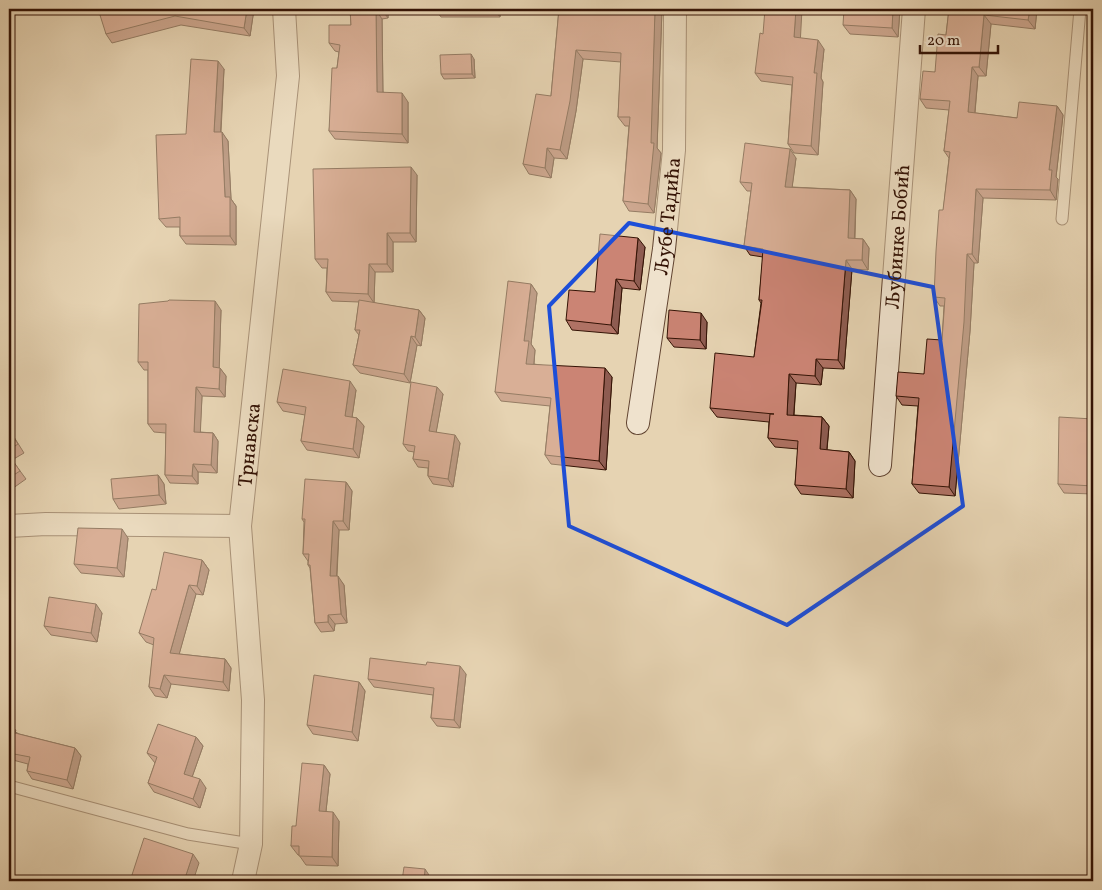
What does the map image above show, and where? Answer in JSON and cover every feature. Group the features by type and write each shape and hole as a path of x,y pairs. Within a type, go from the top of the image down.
{"street":[{"name":"Трнавска","path":"243,881 250,844 253,700 240,526 288,76 284,9"},
{"name":"Љубе Тадића","path":"638,423 664,249 674,150 675,9"},
{"name":"Љубинке Бобић","path":"880,465 914,9"},
{"path":"9,526 46,524 240,526"}],"lane":[{"path":"1062,219 1080,9"},
{"path":"9,786 188,834 250,844"}],"highlighted area":[{"path":"629,223 933,287 963,506 787,625 569,526 549,306"}],"building":[{"path":"110,9 247,9 244,28 175,16 106,34 99,12"},
{"path":"350,9 382,9 376,10 377,92 402,93 402,134 329,131 332,68 337,68 340,45 329,43 329,25 351,25"},
{"path":"559,9 655,9 651,143 654,143 648,204 623,201 630,117 618,117 621,53 576,50 570,101 560,150 547,148 545,168 523,164 536,94 551,96"},
{"path":"765,9 796,9 794,37 818,40 814,73 817,73 811,146 788,144 793,77 755,73 760,33 763,34"},
{"path":"844,9 893,9 892,28 843,25"},
{"path":"949,9 1030,9 1028,20 984,15 979,67 972,67 968,112 1017,118 1019,102 1057,106 1049,170 1052,170 1050,190 976,189 972,254 967,254 964,322 949,487 912,484 919,398 896,396 898,372 924,374 927,339 942,340 945,298 934,297 939,210 943,210 950,152 944,151 950,101 920,99 923,71 935,72 938,34 946,35"},
{"path":"471,54 472,74 441,74 440,55"},
{"path":"191,59 218,61 214,132 222,132 225,197 230,197 230,236 180,236 180,217 159,219 156,135 186,134"},
{"path":"745,143 790,149 785,187 850,190 848,238 863,239 862,260 846,260 838,360 816,359 815,376 789,374 787,415 822,417 820,449 849,452 846,489 795,485 798,441 768,438 770,414 774,414 710,408 715,353 754,357 762,300 759,300 763,249 744,246 752,183 740,182"},
{"path":"411,167 410,233 387,233 387,264 369,264 368,294 326,292 328,259 315,259 313,169"},
{"path":"600,234 638,238 634,281 616,279 611,325 566,320 569,290 595,292"},
{"path":"508,281 531,284 524,341 529,341 526,364 605,368 599,461 545,455 551,398 495,392"},
{"path":"169,300 215,301 213,367 220,368 219,389 196,387 194,432 213,433 211,465 193,464 192,476 165,475 166,424 148,424 148,362 138,362 139,304"},
{"path":"359,300 419,310 415,337 411,336 404,374 353,365 360,330 355,330"},
{"path":"669,310 701,313 700,340 667,338"},
{"path":"283,369 350,381 345,416 357,418 353,449 301,441 306,407 277,402"},
{"path":"411,382 437,387 429,431 455,435 448,479 428,476 429,461 413,459 415,446 403,444"},
{"path":"1059,417 1093,419 1093,486 1058,484"},
{"path":"9,430 18,444 9,450"},
{"path":"9,455 20,471 9,478"},
{"path":"158,475 159,495 113,499 111,479"},
{"path":"305,479 346,482 343,521 333,521 330,576 338,576 341,614 328,615 328,622 315,623 310,565 308,565 309,554 303,554 305,519 302,519"},
{"path":"78,528 122,529 117,568 74,564"},
{"path":"164,552 202,560 197,586 189,585 170,653 225,659 223,682 164,675 160,689 149,687 154,638 139,633 152,589 156,590"},
{"path":"49,597 96,604 91,633 44,626"},
{"path":"370,658 426,665 427,662 460,666 454,720 431,718 434,688 368,679"},
{"path":"314,675 359,682 352,732 307,725"},
{"path":"158,724 196,737 184,774 200,779 193,799 148,783 157,757 147,753"},
{"path":"9,728 16,730 15,733 75,748 67,780 27,771 30,757 9,753"},
{"path":"302,763 324,765 319,811 333,812 332,857 299,856 299,846 291,846 292,826 296,826"},
{"path":"144,838 193,854 184,881 130,881"},
{"path":"404,867 425,869 424,881 402,881"}]}
